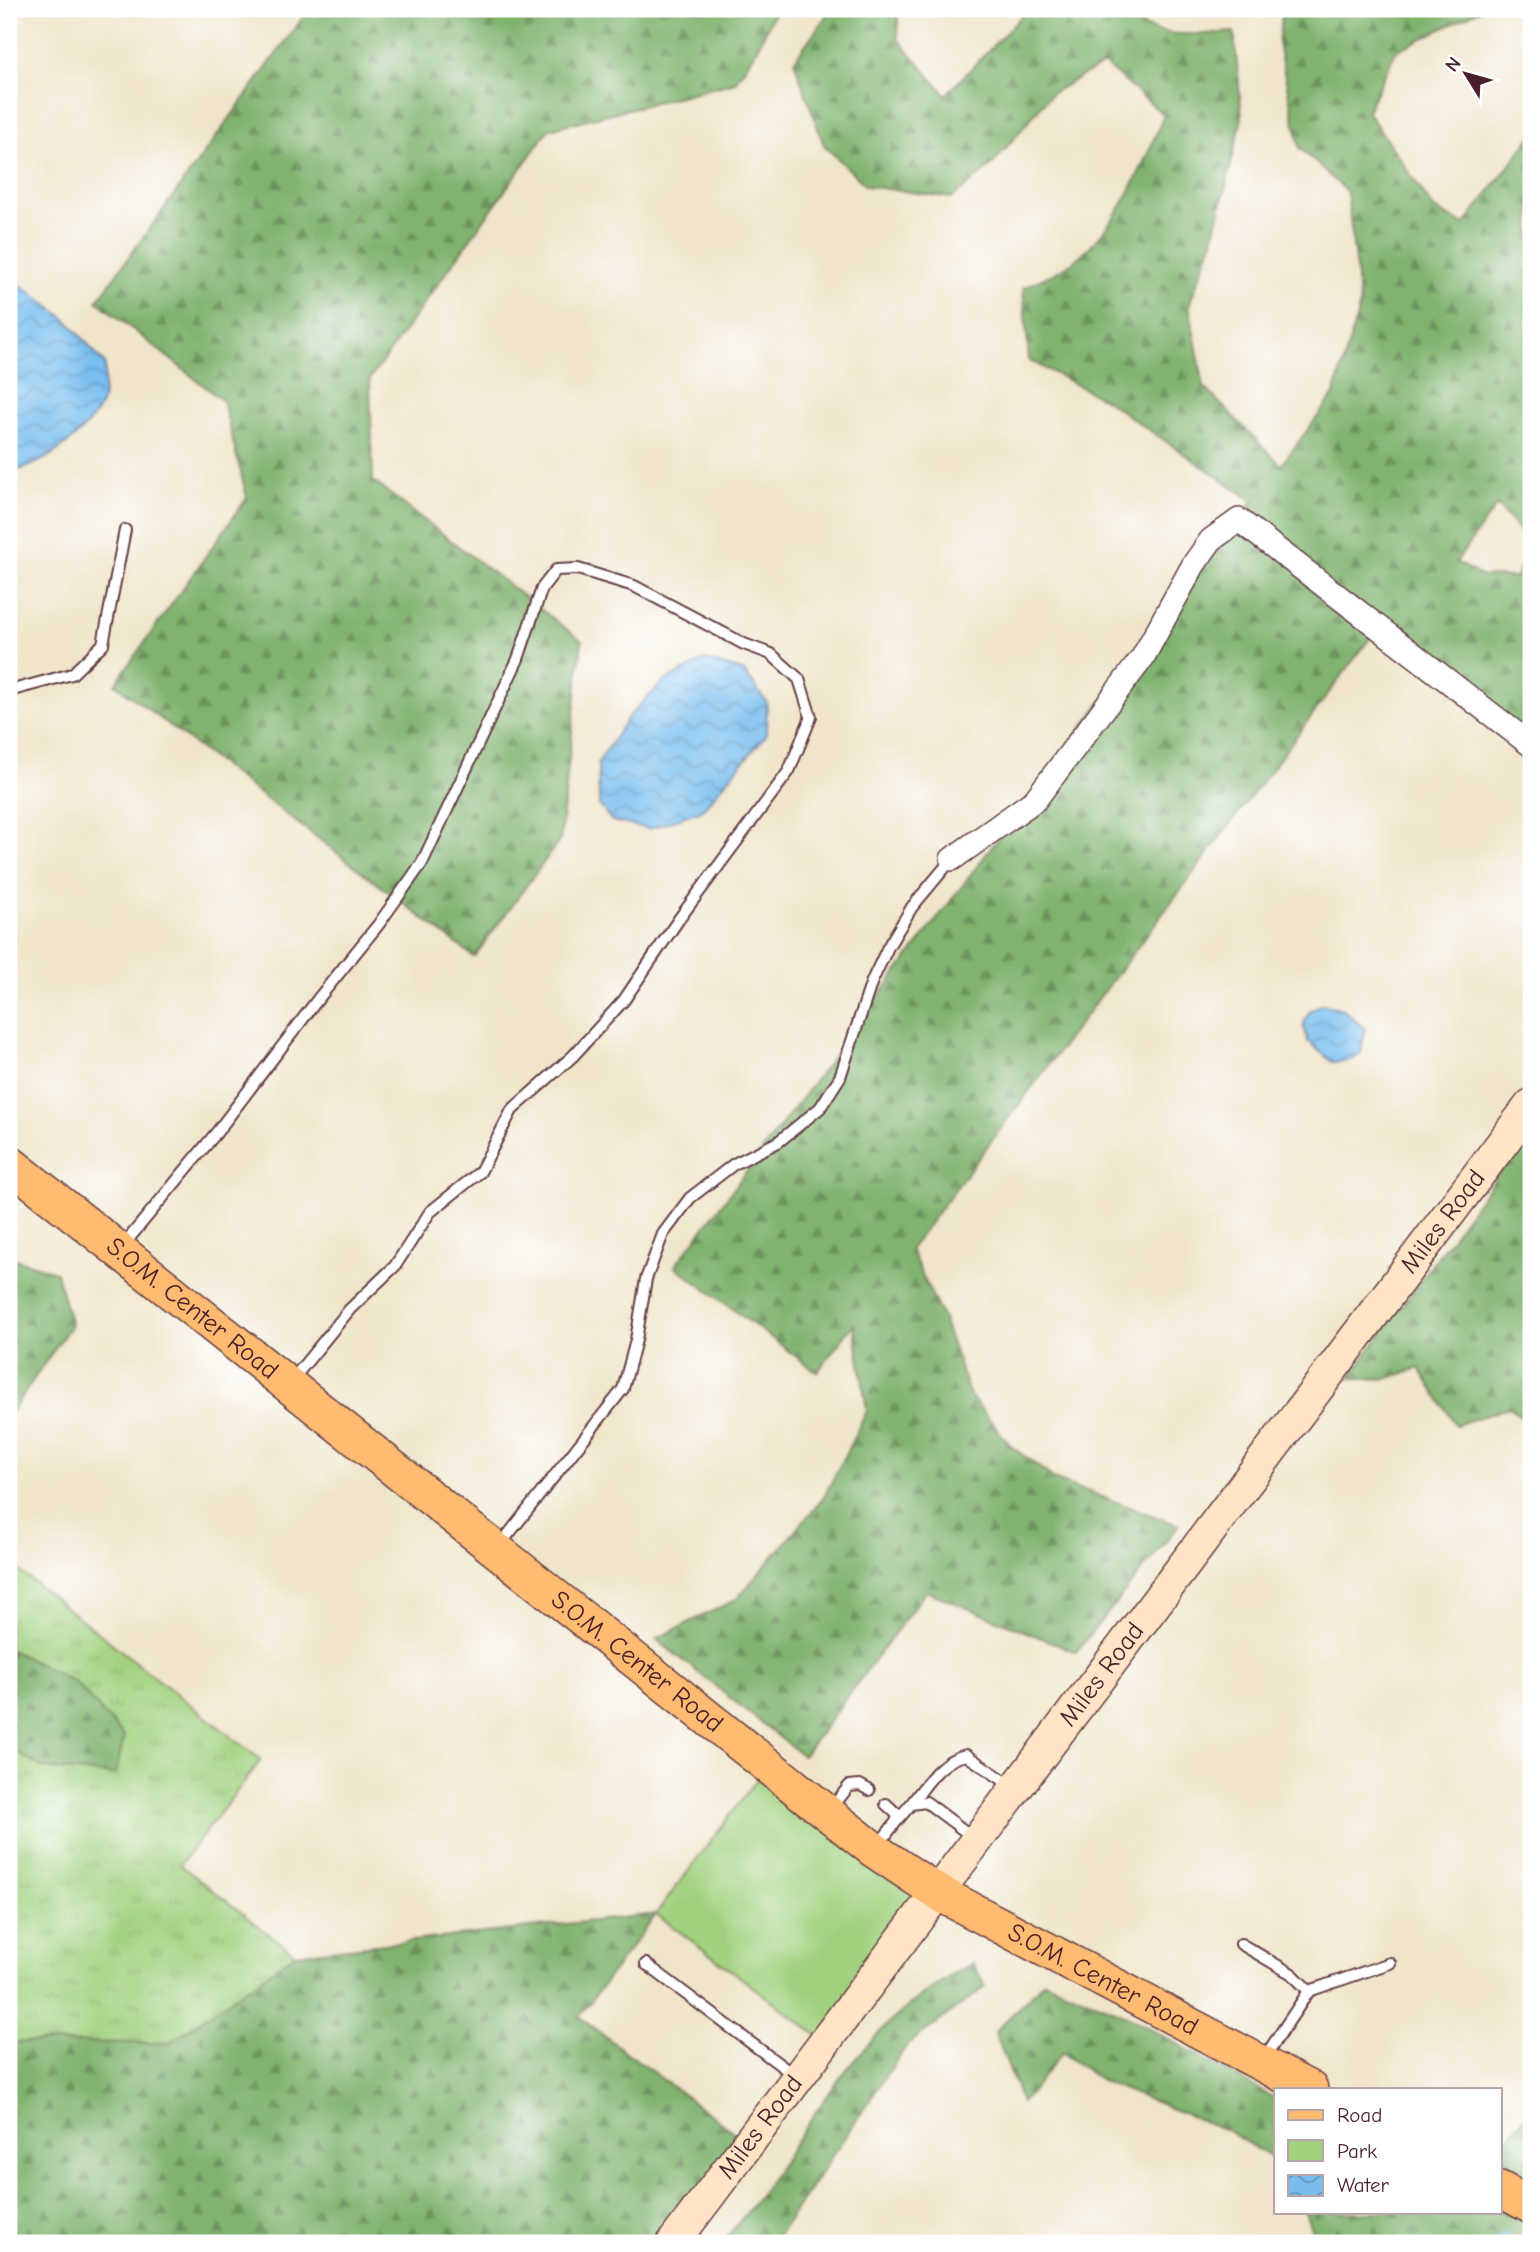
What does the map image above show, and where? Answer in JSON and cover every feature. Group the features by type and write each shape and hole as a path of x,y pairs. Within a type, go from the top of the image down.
{"main road":[{"name":"Miles Road","path":"673,2243 1531,1105"},
{"name":"S.O.M. Center Road","path":"9,1163 874,1850 937,1892 1308,2088"},
{"path":"1502,2190 1531,2206"}],"street":[{"path":"952,859 1035,800 1143,657 1205,548 1211,540 1239,520 1531,746"}],"lane":[{"path":"9,691 72,674 103,644 125,530"},
{"path":"119,1250 217,1132 378,925 422,863 518,659 542,588 556,570 578,569 634,586 744,644 771,654 791,668 804,691 811,717 789,771 679,919 624,1000 573,1056 512,1110 480,1172 429,1212 395,1266 350,1309 288,1384"},
{"path":"497,1549 623,1389 636,1340 646,1279 663,1234 690,1198 734,1164 778,1142 820,1108 840,1077 872,981 888,947 912,907 952,859"},
{"path":"874,1850 948,1760 966,1755 1014,1788"},
{"path":"827,1814 849,1786 860,1785 869,1790"},
{"path":"911,1804 926,1802 976,1839"},
{"path":"886,1804 898,1815 896,1822"},
{"path":"1241,1944 1292,1974 1309,1991"},
{"path":"1260,2063 1309,1991 1390,1963"},
{"path":"646,1964 797,2078"}],"green space":[{"path":"306,9 776,9 756,51 735,82 549,129 370,379 373,481 582,641 560,840 474,957 115,684 247,498 223,401 97,301 306,13"},
{"path":"831,9 898,9 898,39 946,95 1028,9 1122,9 1133,20 1146,27 1174,34 1234,32 1242,118 1213,240 1189,305 1204,387 1281,465 1334,395 1360,305 1347,192 1300,148 1278,43 1283,9 1482,9 1396,51 1367,111 1434,209 1464,225 1531,137 1531,544 1497,505 1456,562 1481,576 1516,577 1531,545 1531,745 1377,629 910,1249 943,1319 970,1396 1011,1446 1056,1480 1179,1525 1076,1652 926,1591 803,1756 656,1639 737,1599 824,1497 867,1411 854,1324 817,1372 675,1266 1253,501 1104,399 1029,360 1023,288 1071,263 1103,232 1138,176 1164,115 1104,64 1052,93 990,167 952,198 866,186 824,145 794,61"},
{"path":"1531,1129 1531,1426 1510,1407 1456,1425 1419,1368 1386,1379 1349,1378"},
{"path":"9,1257 56,1272 71,1325 9,1415"},
{"path":"9,1563 261,1760 180,1865 295,1954 9,2158"},
{"path":"9,1649 75,1682 124,1736 116,1775 43,1768 9,1748"},
{"path":"767,1766 937,1892 825,2041 656,1914"},
{"path":"656,1914 579,2017 748,2143 673,2243 9,2243 9,2042 169,2043 295,1954"},
{"path":"972,1963 986,1987 907,2045 773,2243 721,2243 762,2192 811,2118 872,2040 908,2006"},
{"path":"1044,1981 1127,2016 1274,2098 1274,2160 1226,2130 1104,2082 1062,2053 1022,2103 995,2032"},
{"path":"1531,2108 1531,2179 1502,2170 1502,2145"},
{"path":"1502,2210 1531,2226 1531,2243 1316,2243 1306,2214 1502,2214"}],"water":[{"path":"22,286 67,320 105,364 104,389 99,409 79,433 51,455 22,469 9,471 9,289"},
{"path":"704,660 744,671 767,703 766,735 702,810 649,829 612,821 599,805 598,763 628,717 663,682"},
{"path":"1322,1004 1343,1009 1365,1029 1361,1053 1348,1061 1332,1062 1308,1041 1303,1025 1310,1011"}],"waterway":[{"path":"1499,2243 1504,2236"}]}
